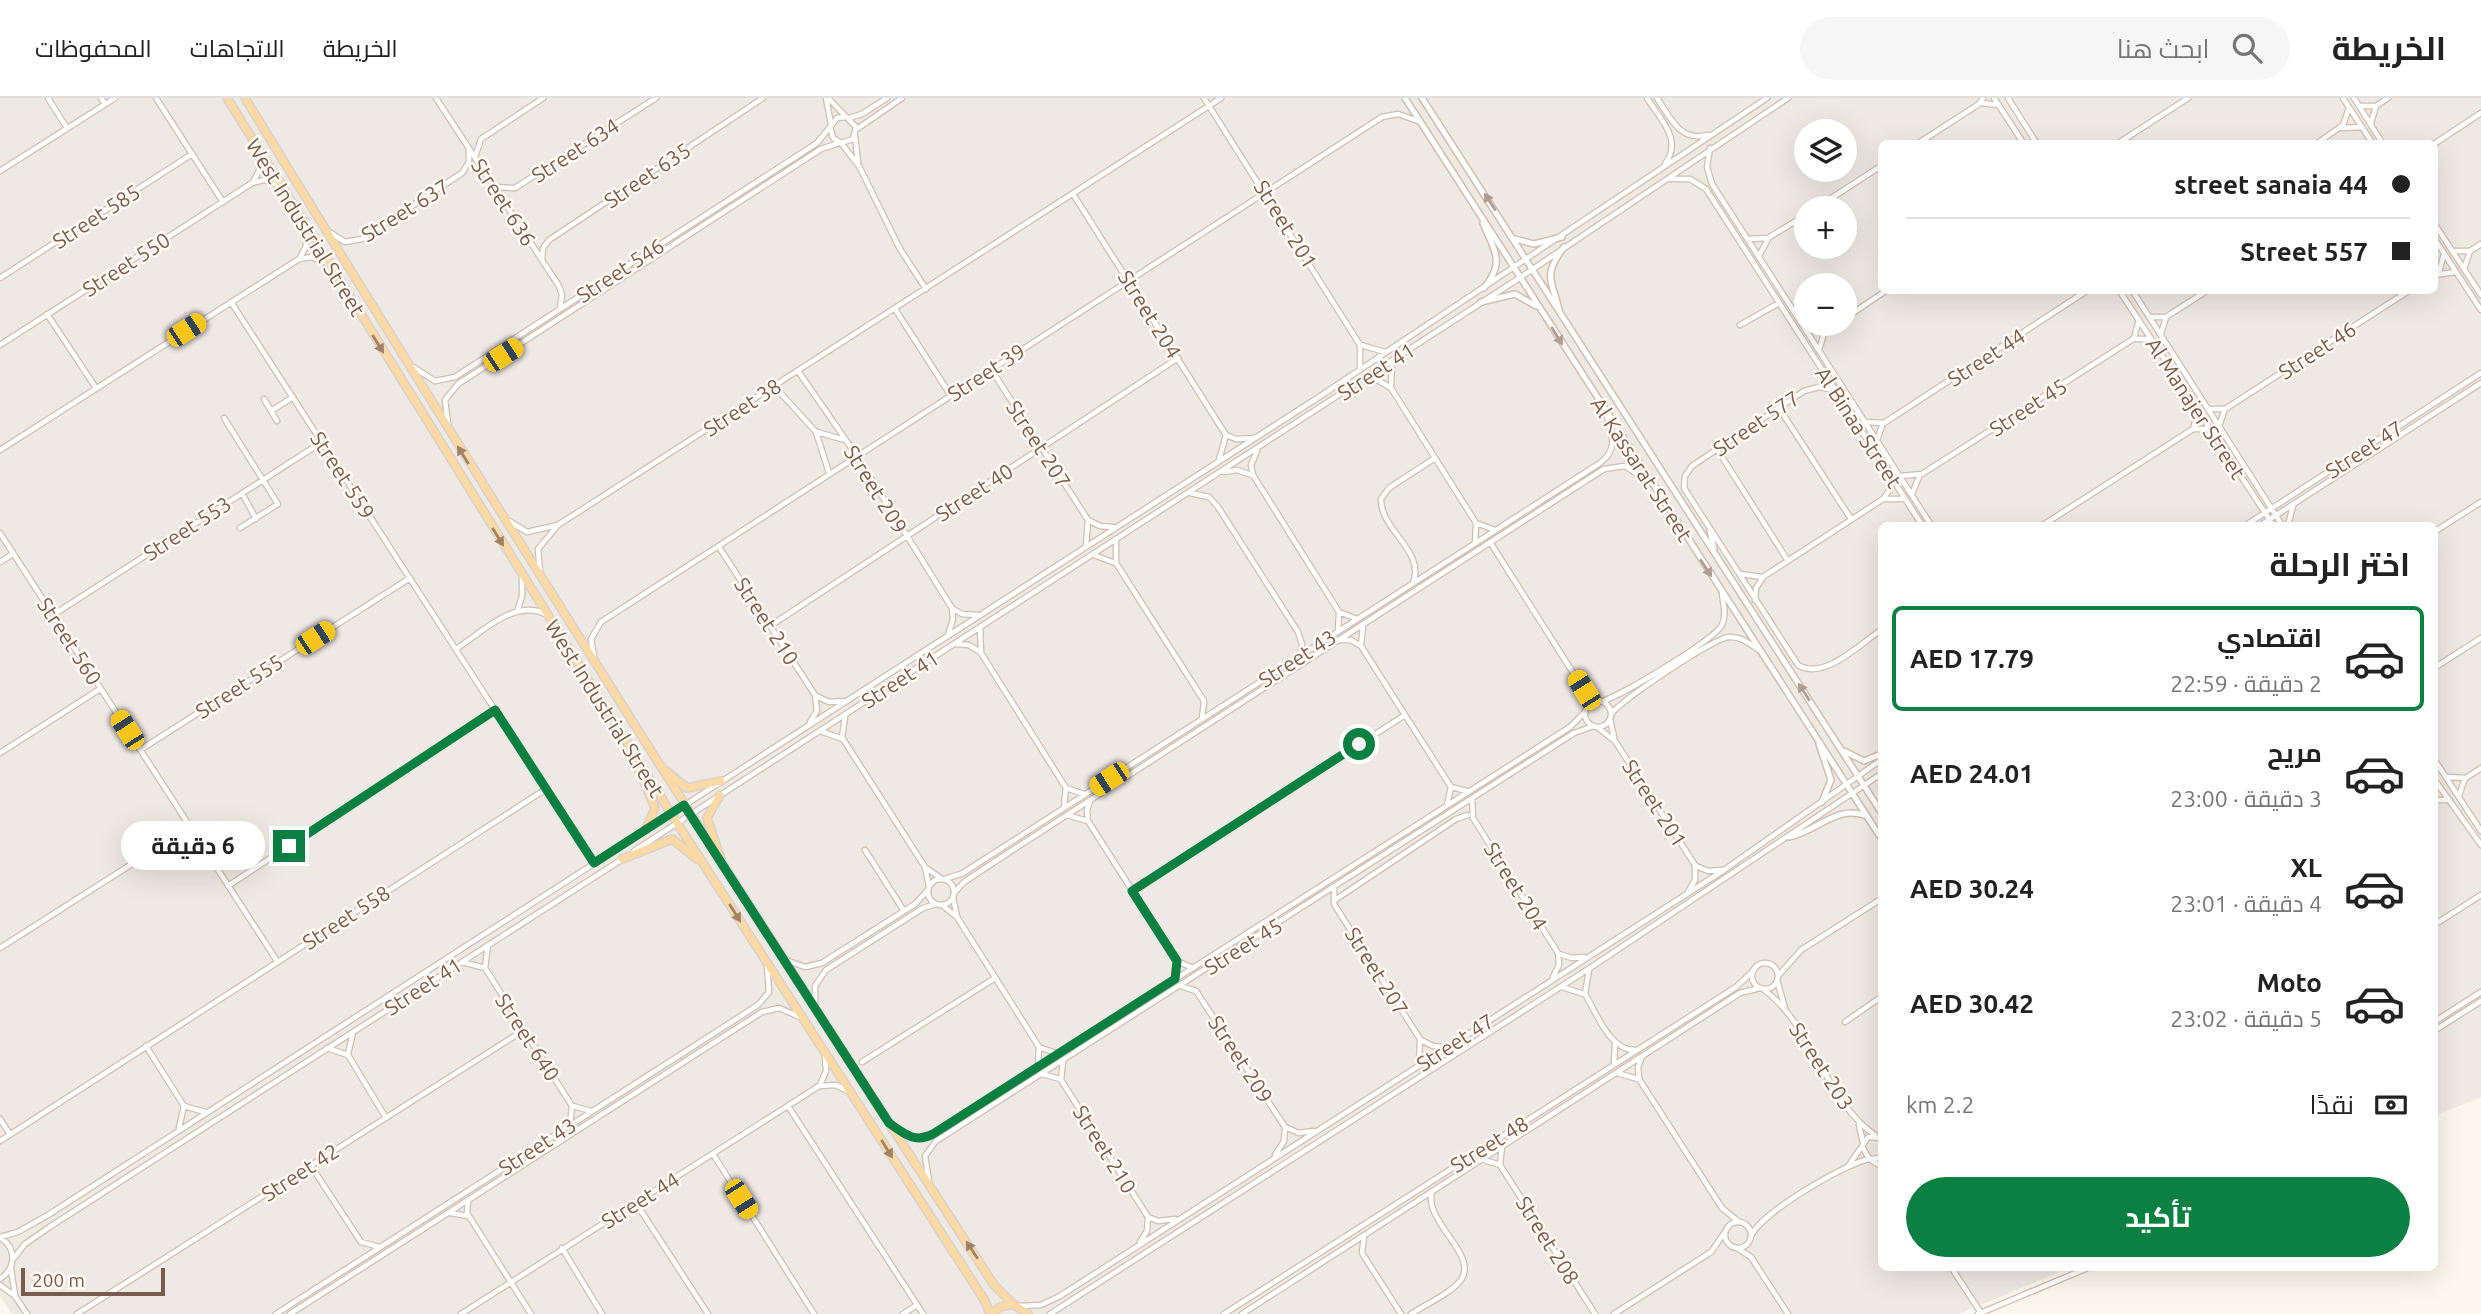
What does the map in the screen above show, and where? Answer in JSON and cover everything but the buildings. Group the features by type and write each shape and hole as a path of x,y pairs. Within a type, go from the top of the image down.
{"main road":[{"name":"West Industrial Street","path":"227,98 677,823 853,1094 991,1314"},
{"name":"West Industrial Street","path":"245,98 542,583 725,870 995,1285 1028,1314"},
{"path":"634,754 656,808 646,830"},
{"path":"656,760 687,788 721,781"},
{"path":"720,795 706,818 725,870"},
{"path":"622,859 672,839 704,864"},
{"path":"991,1314 1000,1307 1016,1305"}],"street":[{"path":"48,98 67,128"},
{"path":"101,98 104,104"},
{"path":"0,171 115,98"},
{"path":"156,98 223,202"},
{"name":"Street 636","path":"436,98 561,290 560,309"},
{"path":"475,158 475,148 481,139 543,98"},
{"name":"Street 634","path":"492,184 501,189 515,188 656,98"},
{"name":"Street 635","path":"542,259 549,240 763,98"},
{"path":"827,98 848,118 856,133 859,166"},
{"path":"827,98 833,138 859,166 900,249 926,289"},
{"path":"831,126 837,118 862,114 887,98"},
{"path":"840,143 851,141 856,133 902,98"},
{"path":"1204,98 1209,106"},
{"name":"Street 38","path":"542,583 538,550 558,525 1221,98"},
{"name":"Al Kassarat Street","path":"1405,98 1878,833"},
{"name":"Al Kassarat Street","path":"1422,98 1878,807"},
{"path":"1647,98 1673,140 1671,156 1662,168"},
{"path":"1657,98 1681,132 1696,137 1713,134"},
{"name":"Street 41","path":"0,1237 18,1233 41,1219 948,636 1515,268 1767,98"},
{"name":"Street 41","path":"13,1259 25,1244 51,1226 1533,270 1710,148 1788,98"},
{"path":"1994,98 2021,140"},
{"path":"2008,98 2034,140"},
{"path":"2122,140 2188,98"},
{"path":"2343,98 2370,140"},
{"path":"2354,98 2381,140"},
{"path":"2359,106 2376,106 2388,98"},
{"path":"1923,140 1981,101 1999,105"},
{"name":"Street 201","path":"1209,106 1266,192 1360,345"},
{"path":"2371,124 2376,106"},
{"path":"2322,140 2338,129 2346,119 2349,107"},
{"path":"2438,141 2481,113"},
{"name":"Street 39","path":"598,670 591,639 595,627 1382,117 1406,115 1420,122"},
{"name":"Street 546","path":"404,359 429,380 449,380 817,142 831,126"},
{"path":"2338,129 2362,127"},
{"name":"Street 546","path":"451,435 444,407 453,388 821,149 840,143"},
{"name":"Al Binaa Street","path":"1710,148 1707,167 1710,180 1794,310"},
{"path":"252,183 261,164 259,149"},
{"name":"Street 637","path":"324,229 345,242 362,239 462,173 469,162 469,149"},
{"name":"Street 585","path":"0,278 192,154"},
{"path":"1835,196 1878,168"},
{"name":"Al Binaa Street","path":"1667,179 1686,178 1702,185 1920,522"},
{"path":"252,183 264,180 282,187"},
{"name":"Street 550","path":"0,345 252,183"},
{"name":"Street 204","path":"1073,194 1226,435"},
{"path":"1480,213 1497,262 1493,276 1484,288"},
{"path":"1747,238 1755,241 1768,239 1794,223"},
{"path":"299,259 306,246 306,225"},
{"path":"2438,229 2481,295"},
{"path":"1513,238 1534,244 1562,237"},
{"path":"1759,257 1768,239"},
{"path":"2438,244 2481,310"},
{"path":"2453,251 2470,251 2481,244"},
{"path":"1561,316 1549,274 1551,264 1564,247"},
{"path":"2464,269 2470,251"},
{"path":"2438,271 2445,254"},
{"path":"0,450 299,259 311,257 328,263"},
{"path":"2438,273 2456,272"},
{"path":"1481,302 1515,294 1541,310"},
{"path":"1857,310 1881,294"},
{"name":"Street 44","path":"1884,423 2082,294"},
{"name":"Al Manajer Street","path":"2122,294 2271,522"},
{"name":"Al Manajer Street","path":"2135,294 2280,522"},
{"path":"2149,317 2166,317 2202,294"},
{"name":"Street 46","path":"2207,409 2225,408 2404,294"},
{"name":"Street 559","path":"231,302 594,863"},
{"path":"1740,325 1779,303"},
{"path":"895,309 951,396"},
{"path":"47,314 96,388"},
{"path":"2161,335 2166,317"},
{"path":"2139,320 2133,339 2151,339"},
{"name":"Al Binaa Street","path":"1811,336 1929,522"},
{"path":"1819,349 1825,336"},
{"name":"Street 45","path":"1899,476 1911,478 1922,474 2133,339"},
{"path":"1360,369 1360,345 1385,352"},
{"name":"Street 40","path":"770,626 1178,358"},
{"path":"1391,388 1392,360"},
{"name":"Street 207","path":"991,369 1088,520"},
{"name":"Street 209","path":"798,371 857,456 952,608"},
{"name":"Street 47","path":"2251,522 2481,373"},
{"path":"1365,379 1379,381 1391,388 1476,523 1474,544"},
{"name":"Street 47","path":"2264,522 2481,383"},
{"path":"774,386 816,432 829,473"},
{"name":"Street 577","path":"1685,476 1692,466 1811,388 1835,390"},
{"path":"271,411 293,397"},
{"path":"264,399 277,421"},
{"path":"1779,408 1851,519"},
{"path":"2219,427 2225,408"},
{"path":"2193,429 2198,411"},
{"name":"Street 43","path":"943,879 962,873 1605,459 1613,443 1606,413"},
{"path":"224,418 278,504 240,528"},
{"path":"1866,422 1884,423 1877,440"},
{"path":"2048,522 2193,429 2210,429"},
{"path":"816,432 846,441"},
{"path":"1219,461 1226,435 1237,439 1255,438"},
{"name":"Street 553","path":"53,615 322,442"},
{"path":"1260,447 1252,460 1253,475 1339,612 1338,631"},
{"path":"1717,449 1788,561"},
{"path":"1413,583 1416,565 1383,512 1381,499 1389,488 1435,458"},
{"name":"Street 43","path":"954,895 964,881 1609,467 1625,466 1651,483"},
{"path":"1221,472 1237,470 1253,475"},
{"path":"1912,495 1914,483 1922,474"},
{"name":"Al Kassarat Street","path":"1685,476 1686,494 1794,660 1810,670 1827,666 1878,632"},
{"path":"1883,499 1890,489 1891,477"},
{"path":"1189,492 1203,494 1218,507 1297,632 1302,644 1300,656"},
{"path":"242,494 256,519"},
{"path":"1756,601 1756,588 1763,577 1883,499 1894,496 1906,500"},
{"path":"2438,529 2481,502"},
{"path":"2289,522 2294,503"},
{"name":"Street 38","path":"501,516 527,532 558,525"},
{"path":"1086,546 1088,520 1100,526 1114,527"},
{"path":"1476,523 1496,530"},
{"path":"1710,530 1714,552"},
{"name":"Street 560","path":"0,533 277,961"},
{"path":"1116,540 1116,563 1204,701 1201,719"},
{"path":"1490,542 1584,690 1601,701 1611,716"},
{"name":"Street 210","path":"719,547 815,695"},
{"path":"0,562 13,554"},
{"path":"1092,555 1116,563"},
{"path":"1416,565 1434,569"},
{"path":"517,610 523,588 521,573"},
{"path":"1738,573 1750,578 1763,577"},
{"name":"Street 555","path":"140,750 410,578"},
{"path":"1585,710 1592,701 1601,701 1622,693 1717,632 1725,615 1722,592"},
{"path":"952,608 962,614 979,615"},
{"path":"948,636 952,625 952,608"},
{"path":"456,649 517,610 530,609 547,615"},
{"path":"1339,612 1357,619"},
{"path":"1361,646 1364,625"},
{"path":"980,626 978,640 981,653 1066,788 1075,793 1086,794"},
{"path":"2438,665 2481,638"},
{"path":"1584,690 1587,720 1595,726 1611,716 1627,699 1721,639 1741,639 1761,652"},
{"path":"1340,640 1351,640 1361,646 1451,787 1447,805"},
{"path":"954,643 969,645 981,653"},
{"path":"0,753 100,689"},
{"path":"815,695 829,702 846,701"},
{"path":"807,726 817,710 815,695"},
{"path":"1204,701 1223,706"},
{"path":"228,886 495,710"},
{"name":"Street 45","path":"889,1123 908,1136 927,1137 1570,727 1585,710"},
{"path":"845,714 843,739 925,867 931,900 957,917"},
{"path":"1132,891 1405,715"},
{"name":"Street 201","path":"1611,716 1615,741"},
{"name":"Street 201","path":"1595,726 1615,741 1695,865 1708,871 1724,870"},
{"name":"Street 45","path":"931,1188 925,1163 932,1145 1574,733 1595,726"},
{"path":"819,731 843,739"},
{"path":"1816,735 1830,780 1822,802"},
{"path":"1841,749 1864,761 1878,755"},
{"name":"Street 47","path":"1016,1305 1051,1301 1724,870 1878,762"},
{"path":"2438,765 2481,831"},
{"path":"2446,777 2466,778 2481,768"},
{"name":"Street 47","path":"1050,1314 1590,968 1878,776"},
{"path":"2459,798 2466,778"},
{"path":"2438,784 2481,845"},
{"path":"1451,787 1471,790"},
{"path":"1063,808 1066,788"},
{"name":"Street 558","path":"0,1141 546,789"},
{"name":"Street 204","path":"1472,799 1471,817 1559,953 1559,965 1551,980"},
{"path":"1088,821 1087,810 1091,800"},
{"path":"2438,800 2450,800"},
{"path":"1451,812 1471,817"},
{"path":"1790,837 1813,829 1844,812 1867,816"},
{"path":"1065,817 1080,816 1088,821 1177,961 1193,968"},
{"path":"1334,902 1456,819 1471,817"},
{"path":"0,948 190,827"},
{"path":"865,850 904,911"},
{"name":"Street 201","path":"1688,893 1695,880 1695,865"},
{"path":"925,867 952,884 957,917 1039,1046 1046,1052 1059,1053"},
{"path":"782,958 805,967 816,966 904,911 943,879"},
{"path":"1334,902 1335,887"},
{"path":"815,1009 815,986 821,974 923,908 939,905 954,895"},
{"path":"2438,922 2481,895"},
{"name":"Street 207","path":"1318,898 1334,902 1420,1039 1422,1052 1419,1065"},
{"path":"1778,978 1775,967 1766,963 1757,965 1752,972 1753,982 1761,989 1772,987 1801,950 1878,901"},
{"path":"460,962 485,968 488,944"},
{"name":"Street 204","path":"1559,953 1572,958 1589,956"},
{"name":"Street 43","path":"276,1314 764,1001 771,987 766,961"},
{"path":"1175,979 1177,961"},
{"name":"Street 640","path":"485,968 572,1106"},
{"path":"1590,968 1585,981 1585,994 1615,1042 1622,1049 1638,1050"},
{"name":"Street 48","path":"1224,1314 1736,987 1752,972"},
{"path":"1180,986 1196,991 1198,975"},
{"path":"862,1062 995,978"},
{"name":"Street 203","path":"1778,978 1786,1012"},
{"path":"1560,987 1585,994"},
{"name":"Street 203","path":"1761,989 1786,1012 1858,1121 1878,1135"},
{"name":"Street 48","path":"1242,1314 1740,993 1761,989"},
{"name":"Street 209","path":"1196,991 1285,1128"},
{"path":"2438,1019 2481,992"},
{"path":"1845,1021 1878,999"},
{"path":"2438,1028 2481,1001"},
{"name":"Street 43","path":"290,1314 762,1012 779,1008 804,1020"},
{"name":"Street 42","path":"77,1314 524,1030"},
{"path":"348,1055 353,1031"},
{"name":"Street 207","path":"1420,1039 1433,1046 1447,1046"},
{"path":"1614,1066 1617,1051 1615,1042"},
{"path":"146,1046 184,1105 206,1112"},
{"path":"1038,1067 1039,1046"},
{"path":"326,1048 348,1055 386,1118"},
{"path":"825,1051 826,1071 819,1086 835,1085 853,1094"},
{"path":"1643,1055 1638,1067 1639,1079 1722,1208 1741,1222 1751,1238 1755,1262"},
{"path":"1042,1074 1061,1080 1063,1060"},
{"path":"1615,1073 1628,1073 1639,1079"},
{"name":"Street 210","path":"1061,1080 1148,1217 1147,1231 1138,1245"},
{"name":"Street 44","path":"461,1314 510,1280 819,1086"},
{"path":"178,1130 184,1105"},
{"path":"570,1124 572,1106 591,1111"},
{"path":"788,1106 923,1314"},
{"path":"0,1119 10,1134"},
{"name":"Street 203","path":"1858,1121 1862,1144 1870,1160"},
{"path":"1273,1158 1284,1141 1285,1128 1299,1133 1317,1130"},
{"path":"1849,1165 1862,1144 1878,1136"},
{"path":"1481,1159 1500,1165 1502,1146"},
{"path":"713,1154 814,1314"},
{"path":"1614,1314 1711,1252 1735,1248 1751,1238 1765,1218 1849,1165 1878,1159"},
{"path":"1870,1160 1878,1164"},
{"name":"Street 208","path":"1500,1165 1595,1314"},
{"path":"310,1166 361,1242 359,1261"},
{"name":"Street 48","path":"1431,1208 1432,1191"},
{"path":"468,1201 469,1216 531,1314"},
{"path":"636,1203 708,1314"},
{"path":"1411,1314 1459,1282 1465,1269 1460,1254 1431,1208 1414,1203"},
{"path":"1722,1208 1726,1241 1755,1262 1788,1314"},
{"path":"449,1213 469,1216"},
{"name":"Street 210","path":"1148,1217 1164,1221 1181,1217"},
{"path":"1711,1252 1725,1231 1741,1222 1765,1218"},
{"path":"1364,1235 1362,1253 1401,1314"},
{"path":"0,1237 11,1248 15,1296"},
{"path":"361,1242 379,1247"},
{"path":"562,1248 602,1314"},
{"path":"1344,1248 1362,1253"},
{"path":"0,1279 11,1268"},
{"path":"1953,1271 1979,1313 2080,1271"},
{"path":"0,1285 15,1296 27,1314"},
{"path":"903,1314 917,1305"}],"shaded area":[{"path":"0,98 2481,98 2481,1097 2438,1114 2438,522 1878,522 1878,1271 2062,1271 1959,1314 12,1314 0,1296"}],"route":[{"path":"289,846 495,710 594,863 684,805 889,1123 908,1136 920,1139 933,1134 1175,979 1177,961 1132,891 1359,744"}]}
